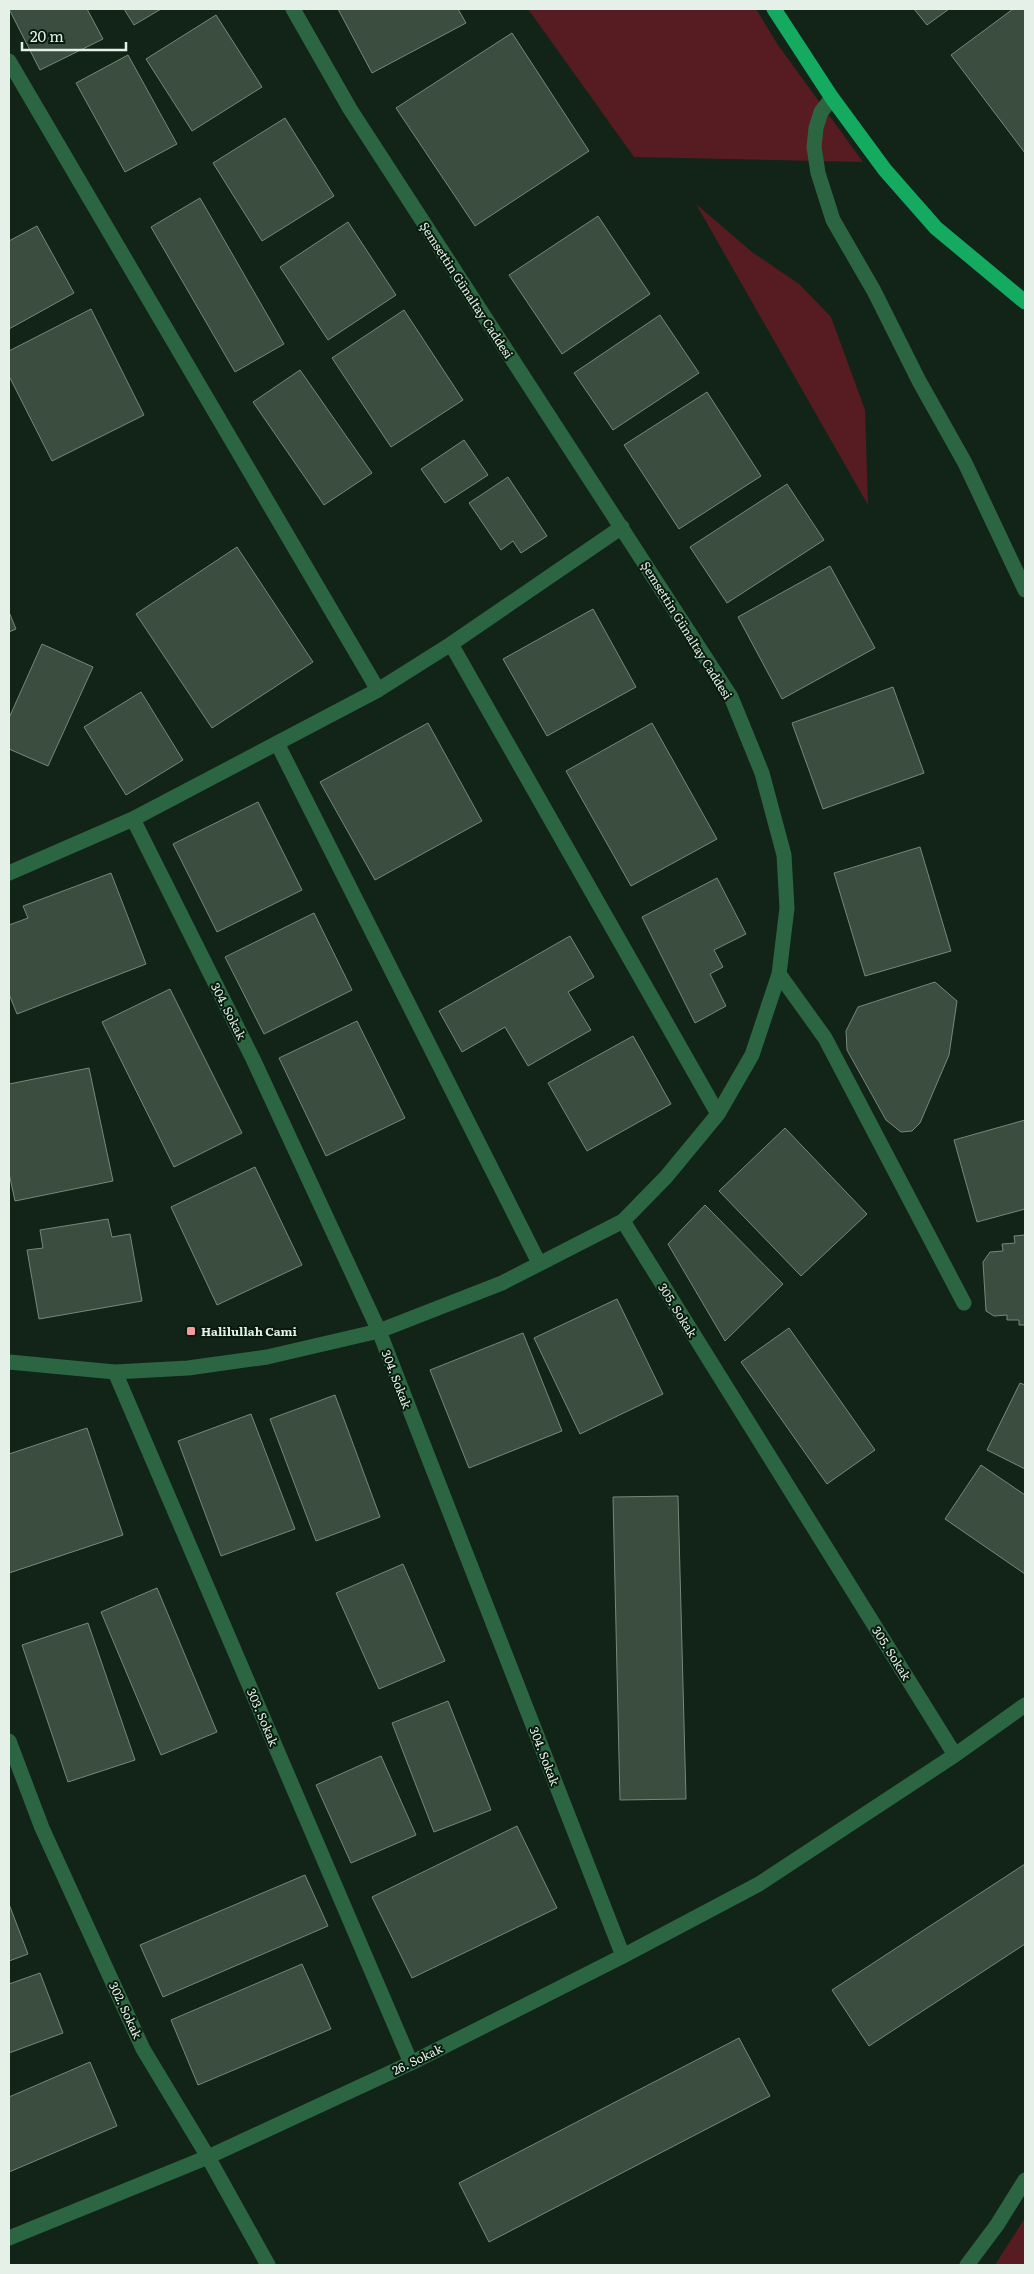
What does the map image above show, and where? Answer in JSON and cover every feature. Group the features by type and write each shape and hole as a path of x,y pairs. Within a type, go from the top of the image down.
{"main road":[{"path":"774,9 832,98 885,170 936,228 1025,302"}],"street":[{"name":"Şemsettin Günaltay Caddesi","path":"9,1362 115,1372 188,1368 267,1357 379,1331 502,1283 623,1221 666,1177 718,1114 752,1054 780,974 787,908 784,856 762,773 731,698 622,526 350,109 293,9"},
{"path":"9,62 378,690"},
{"path":"832,98 821,112 816,128 814,147 818,173 833,220 874,291 918,381 965,463 1025,590"},
{"path":"9,873 133,819 378,690 451,644 622,526"},
{"path":"451,644 718,1114"},
{"path":"277,743 539,1263"},
{"name":"304. Sokak","path":"133,819 253,1058 379,1331 622,1956"},
{"path":"780,974 825,1038 964,1303"},
{"name":"305. Sokak","path":"623,1221 955,1755"},
{"name":"303. Sokak","path":"115,1372 410,2063"},
{"path":"622,1956 759,1884 955,1755 1025,1704"},
{"name":"302. Sokak","path":"9,1741 42,1828 144,2048 268,2265"},
{"name":"26. Sokak","path":"9,2238 208,2157 410,2063 622,1956"},
{"path":"967,2265 997,2225 1025,2180"}],"shaded area":[{"path":"528,9 756,9 778,45 863,162 634,157"},
{"path":"696,204 752,252 799,284 831,317 865,410 868,505"},
{"path":"1025,2218 1025,2265 995,2265"}],"building":[{"path":"9,9 87,9 103,39 40,70"},
{"path":"124,9 161,9 134,25"},
{"path":"338,9 458,9 466,23 372,73"},
{"path":"914,9 949,9 927,25"},
{"path":"1013,9 1025,9 1025,153 951,55"},
{"path":"216,15 262,87 192,131 146,59"},
{"path":"512,33 589,151 475,226 396,108"},
{"path":"128,55 177,144 125,172 76,83"},
{"path":"285,118 334,196 262,241 213,163"},
{"path":"200,198 284,344 235,372 151,227"},
{"path":"598,216 650,294 562,354 509,275"},
{"path":"348,222 396,295 328,340 280,267"},
{"path":"37,226 74,293 9,329 9,241"},
{"path":"91,309 144,415 52,461 9,376 9,351"},
{"path":"404,310 463,400 391,447 332,358"},
{"path":"660,315 699,373 613,430 574,373"},
{"path":"300,370 372,473 324,505 253,402"},
{"path":"707,392 761,476 679,529 624,445"},
{"path":"464,440 488,475 445,503 421,469"},
{"path":"508,477 547,536 521,553 513,541 501,550 469,503"},
{"path":"787,484 824,540 727,603 690,547"},
{"path":"237,547 313,662 212,728 136,614"},
{"path":"830,566 875,648 782,699 738,617"},
{"path":"593,609 636,687 547,736 503,659"},
{"path":"9,612 16,629 9,632"},
{"path":"42,644 93,667 48,766 9,749 9,718"},
{"path":"893,687 924,773 823,809 792,723"},
{"path":"141,692 183,760 126,795 84,727"},
{"path":"428,723 482,821 375,880 320,782"},
{"path":"652,723 717,839 631,886 566,771"},
{"path":"258,802 302,890 217,932 173,844"},
{"path":"920,847 951,951 865,976 834,873"},
{"path":"111,873 146,964 17,1014 9,994 9,925 28,918 23,906"},
{"path":"717,878 746,934 714,950 723,967 710,974 726,1006 695,1023 642,917"},
{"path":"314,913 352,990 264,1034 225,957"},
{"path":"570,936 594,977 568,992 591,1030 528,1066 505,1027 462,1052 439,1011"},
{"path":"935,982 957,1001 949,1055 920,1123 912,1131 901,1132 886,1120 847,1050 846,1031 858,1007"},
{"path":"170,989 242,1133 174,1167 102,1022"},
{"path":"357,1021 405,1118 326,1156 279,1058"},
{"path":"633,1036 671,1104 587,1151 548,1083"},
{"path":"89,1068 113,1181 15,1201 9,1173 9,1084"},
{"path":"1025,1120 1025,1209 977,1222 954,1140"},
{"path":"785,1128 867,1214 801,1276 719,1191"},
{"path":"255,1167 302,1265 217,1305 171,1207"},
{"path":"705,1205 783,1284 725,1341 668,1244"},
{"path":"108,1219 112,1237 130,1234 142,1301 39,1319 27,1250 43,1248 40,1230"},
{"path":"1025,1235 1025,1325 1019,1325 1019,1320 1007,1320 1007,1315 994,1316 986,1311 983,1262 990,1252 1003,1251 1002,1244 1015,1243 1014,1236"},
{"path":"617,1299 663,1394 580,1434 534,1338"},
{"path":"789,1328 875,1450 827,1484 741,1362"},
{"path":"523,1333 562,1431 469,1468 430,1370"},
{"path":"1020,1383 1025,1385 1025,1469 987,1450"},
{"path":"335,1395 380,1517 316,1541 270,1419"},
{"path":"251,1414 295,1529 221,1556 178,1441"},
{"path":"87,1428 123,1535 9,1573 9,1454"},
{"path":"981,1465 1025,1495 1025,1574 945,1519"},
{"path":"678,1496 686,1799 620,1800 613,1497"},
{"path":"403,1564 445,1661 379,1689 336,1593"},
{"path":"157,1588 217,1732 161,1755 101,1612"},
{"path":"88,1623 135,1760 68,1782 22,1645"},
{"path":"448,1701 491,1810 434,1832 392,1723"},
{"path":"381,1756 416,1835 351,1863 316,1785"},
{"path":"517,1826 557,1908 412,1978 372,1897"},
{"path":"1025,1864 1025,1944 869,2046 832,1990"},
{"path":"305,1875 328,1926 163,1997 140,1945"},
{"path":"9,1904 28,1954 9,1961"},
{"path":"302,1964 331,2029 198,2085 171,2020"},
{"path":"40,1973 63,2033 9,2053 9,1984"},
{"path":"739,2038 770,2096 489,2242 459,2183"},
{"path":"90,2062 117,2126 9,2172 9,2097"}],"place":[{"name":"Halilullah Cami","path":"191,1331"}]}
